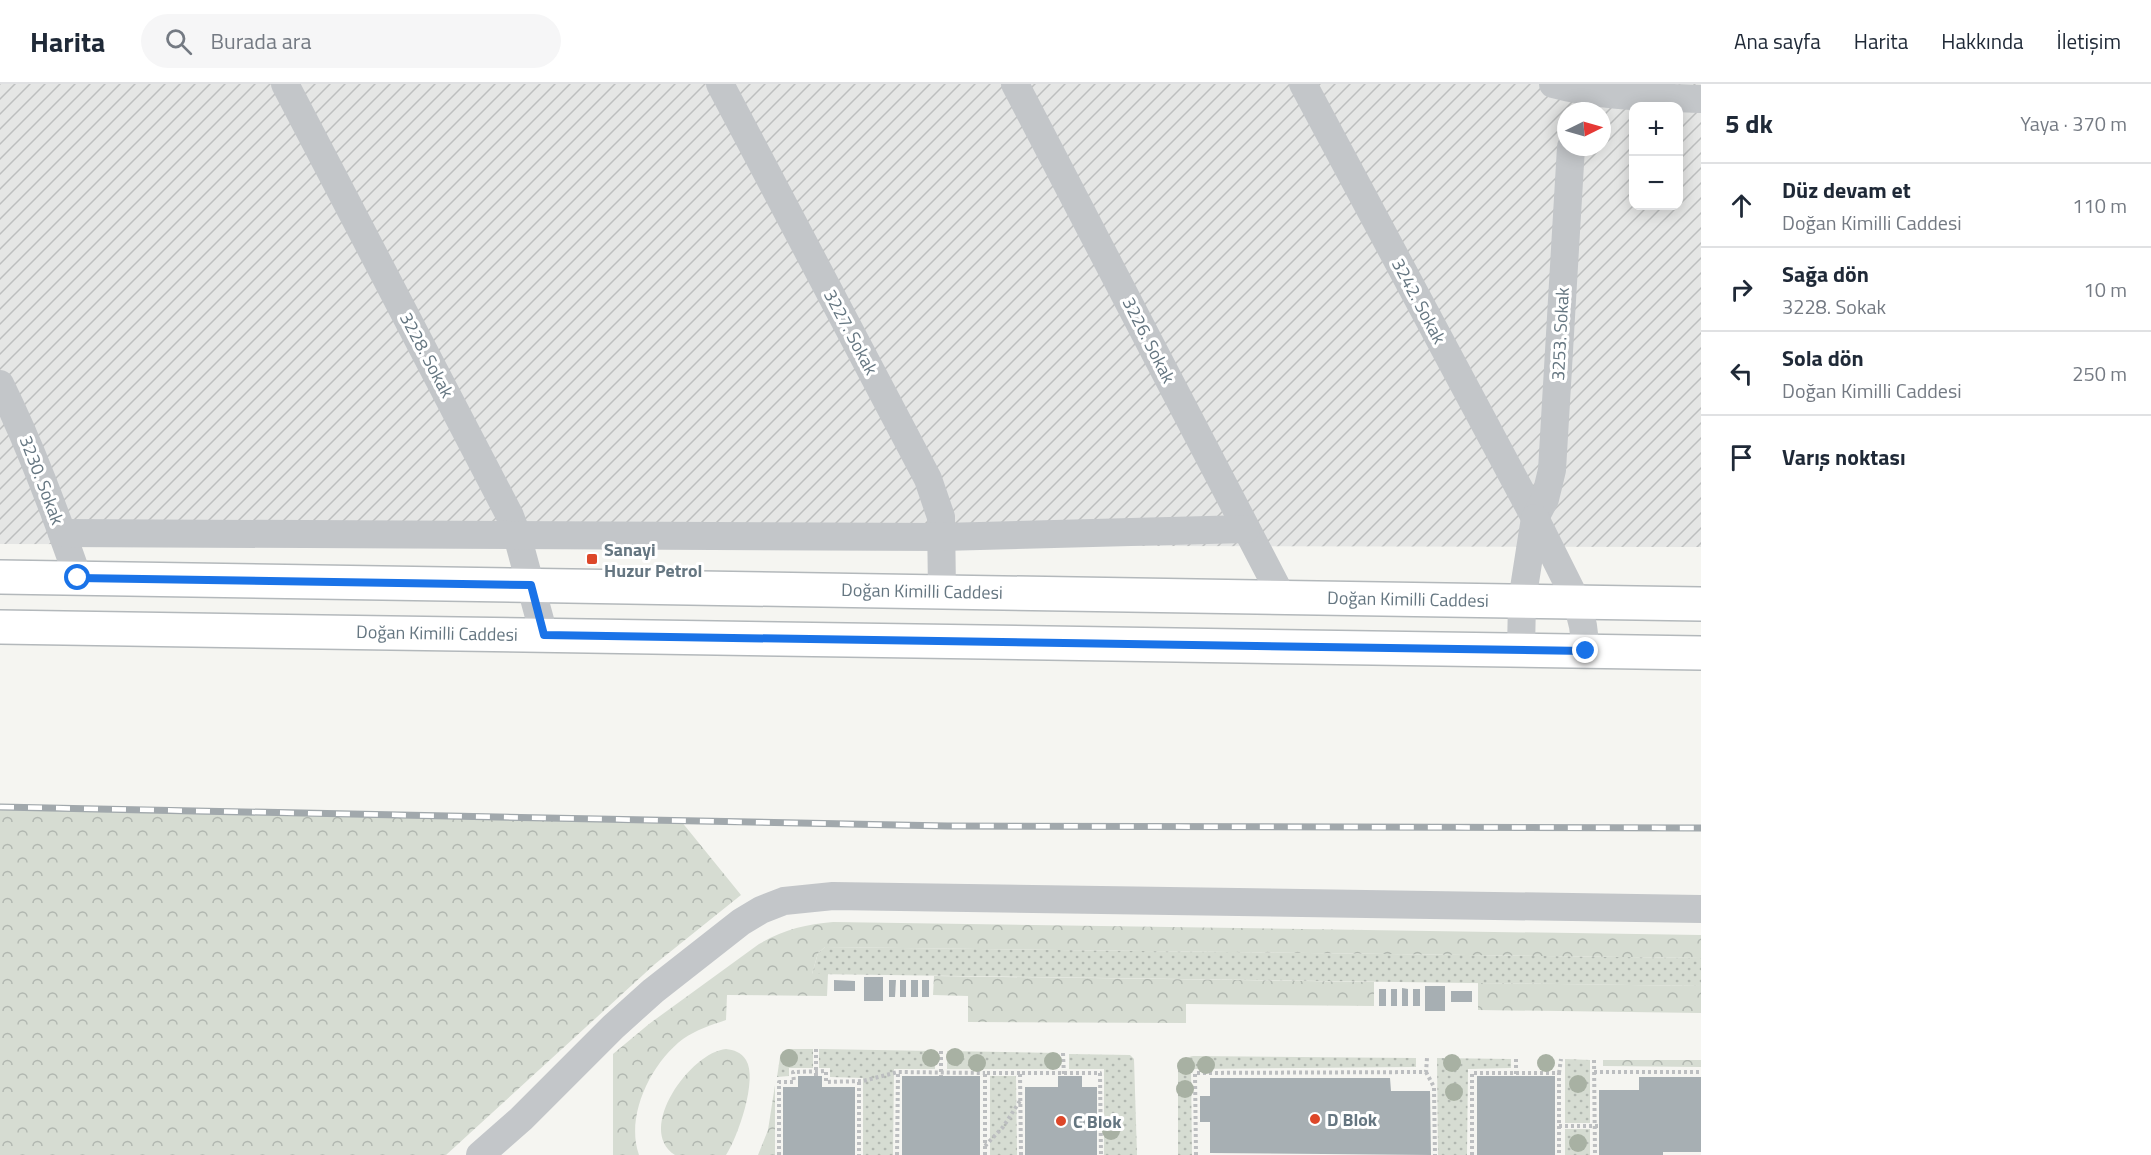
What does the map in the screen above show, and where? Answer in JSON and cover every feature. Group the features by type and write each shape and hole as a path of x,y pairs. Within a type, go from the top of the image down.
{"main road":[{"name":"Doğan Kimilli Caddesi","path":"0,577 1701,604"},
{"name":"Doğan Kimilli Caddesi","path":"0,627 1701,653"}],"street":[{"name":"3228. Sokak","path":"285,84 497,490 517,535 544,635"},
{"name":"3227. Sokak","path":"720,84 928,479 941,517 942,592"},
{"name":"3226. Sokak","path":"1015,84 1282,597"},
{"name":"3242. Sokak","path":"1303,84 1535,518 1577,602 1586,651"},
{"path":"1567,95 1644,90 1701,99"},
{"name":"3253. Sokak","path":"1535,518 1545,499 1552,470 1570,156"},
{"name":"3230. Sokak","path":"0,384 21,428 78,578"},
{"path":"1521,650 1522,601 1535,518"},
{"path":"62,533 942,537 1246,529"},
{"path":"480,1155 653,991 741,922 761,910 784,901 832,896 1701,909"}],"path":[{"path":"816,1049 817,1074"},
{"path":"941,1051 941,1074"},
{"path":"1064,1053 1064,1074"},
{"path":"1426,1058 1426,1072 1434,1087 1432,1115 1435,1155"},
{"path":"1516,1059 1516,1074"},
{"path":"1559,1155 1561,1059"},
{"path":"1594,1060 1597,1126 1595,1155"},
{"path":"779,1155 779,1082 794,1082 793,1072 817,1074 826,1071 826,1082 859,1082 898,1072 1100,1073 1101,1155"},
{"path":"897,1155 898,1072"},
{"path":"1196,1155 1198,1109 1195,1073 1426,1072"},
{"path":"1472,1155 1472,1072 1559,1073"},
{"path":"1594,1072 1701,1072"},
{"path":"985,1073 985,1155"},
{"path":"1020,1073 1021,1155"},
{"path":"859,1082 859,1155"},
{"path":"985,1146 1003,1126 1020,1101"},
{"path":"1559,1126 1597,1126"}],"shaded area":[{"path":"0,84 1701,84 1701,547 0,544"}],"green space":[{"path":"0,807 681,821 741,895 655,964 446,1155 0,1155"},
{"path":"833,922 1701,935 1701,958 825,947 818,953 812,974 828,974 827,996 727,995 726,1020 698,1030 683,1039 671,1049 651,1076 638,1107 635,1124 639,1155 613,1155 613,1054 649,1024 759,944 795,928"},
{"path":"825,947 1701,958 1701,986 812,974 818,953"},
{"path":"934,976 1374,982 1374,1006 1186,1004 1186,1023 968,1022 968,996 933,995"},
{"path":"1478,983 1701,986 1701,1013 1478,1010"},
{"path":"726,1049 735,1051 746,1060 750,1080 745,1108 731,1147 726,1155 675,1155 664,1143 661,1128 664,1111 672,1093 698,1063 712,1053"},
{"path":"787,1049 813,1049 813,1068 789,1068 789,1076 777,1077 780,1057"},
{"path":"819,1049 935,1051 935,1069 894,1069 893,1155 863,1155 863,1078 830,1077 830,1068 819,1068"},
{"path":"947,1051 1058,1053 1058,1069 947,1069"},
{"path":"1069,1054 1130,1055 1134,1059 1137,1155 1104,1155 1104,1069 1069,1069"},
{"path":"1193,1056 1416,1058 1416,1067 1191,1069 1192,1155 1178,1155 1178,1068 1181,1059"},
{"path":"1437,1058 1511,1059 1511,1068 1468,1069 1467,1155 1438,1155"},
{"path":"1565,1059 1590,1060 1590,1123 1565,1123"},
{"path":"1603,1060 1701,1060 1701,1067 1603,1066"},
{"path":"990,1076 1016,1076 1017,1155 990,1155"},
{"path":"775,1085 775,1155 758,1155 768,1130"},
{"path":"1565,1129 1590,1129 1590,1155 1565,1155"}],"building":[{"path":"864,977 883,977 883,1001 864,1001"},
{"path":"834,980 855,981 855,991 834,991"},
{"path":"889,980 896,980 895,997 889,997"},
{"path":"900,980 906,980 906,997 900,997"},
{"path":"911,980 918,980 918,997 911,997"},
{"path":"922,980 929,980 929,997 922,997"},
{"path":"1425,986 1445,986 1445,1011 1425,1011"},
{"path":"1402,988 1408,989 1408,1006 1402,1006"},
{"path":"1379,989 1386,989 1386,1006 1379,1006"},
{"path":"1391,989 1397,989 1397,1006 1391,1006"},
{"path":"1413,989 1420,989 1420,1006 1413,1006"},
{"path":"1451,991 1472,991 1472,1002 1451,1002"},
{"path":"798,1076 822,1076 822,1087 855,1087 855,1155 783,1155 783,1087 798,1087"},
{"path":"902,1076 980,1076 980,1155 902,1155"},
{"name":"C Blok","path":"1058,1076 1082,1076 1082,1087 1097,1087 1097,1155 1025,1155 1025,1087 1058,1087"},
{"path":"1477,1076 1555,1076 1555,1155 1477,1155"},
{"path":"1639,1077 1701,1077 1701,1152 1663,1152 1663,1155 1599,1155 1599,1090 1639,1090"},
{"name":"D Blok","path":"1210,1078 1390,1078 1391,1091 1430,1091 1431,1155 1210,1153 1210,1122 1200,1122 1200,1096 1210,1096"}],"railway":[{"path":"0,807 947,826 1701,828"}],"place":[{"name":"Sanayi Huzur Petrol","path":"592,559"},
{"name":"D Blok","path":"1315,1119"},
{"name":"C Blok","path":"1061,1121"}],"route":[{"path":"78,578 531,585 544,635 1586,651"}]}
